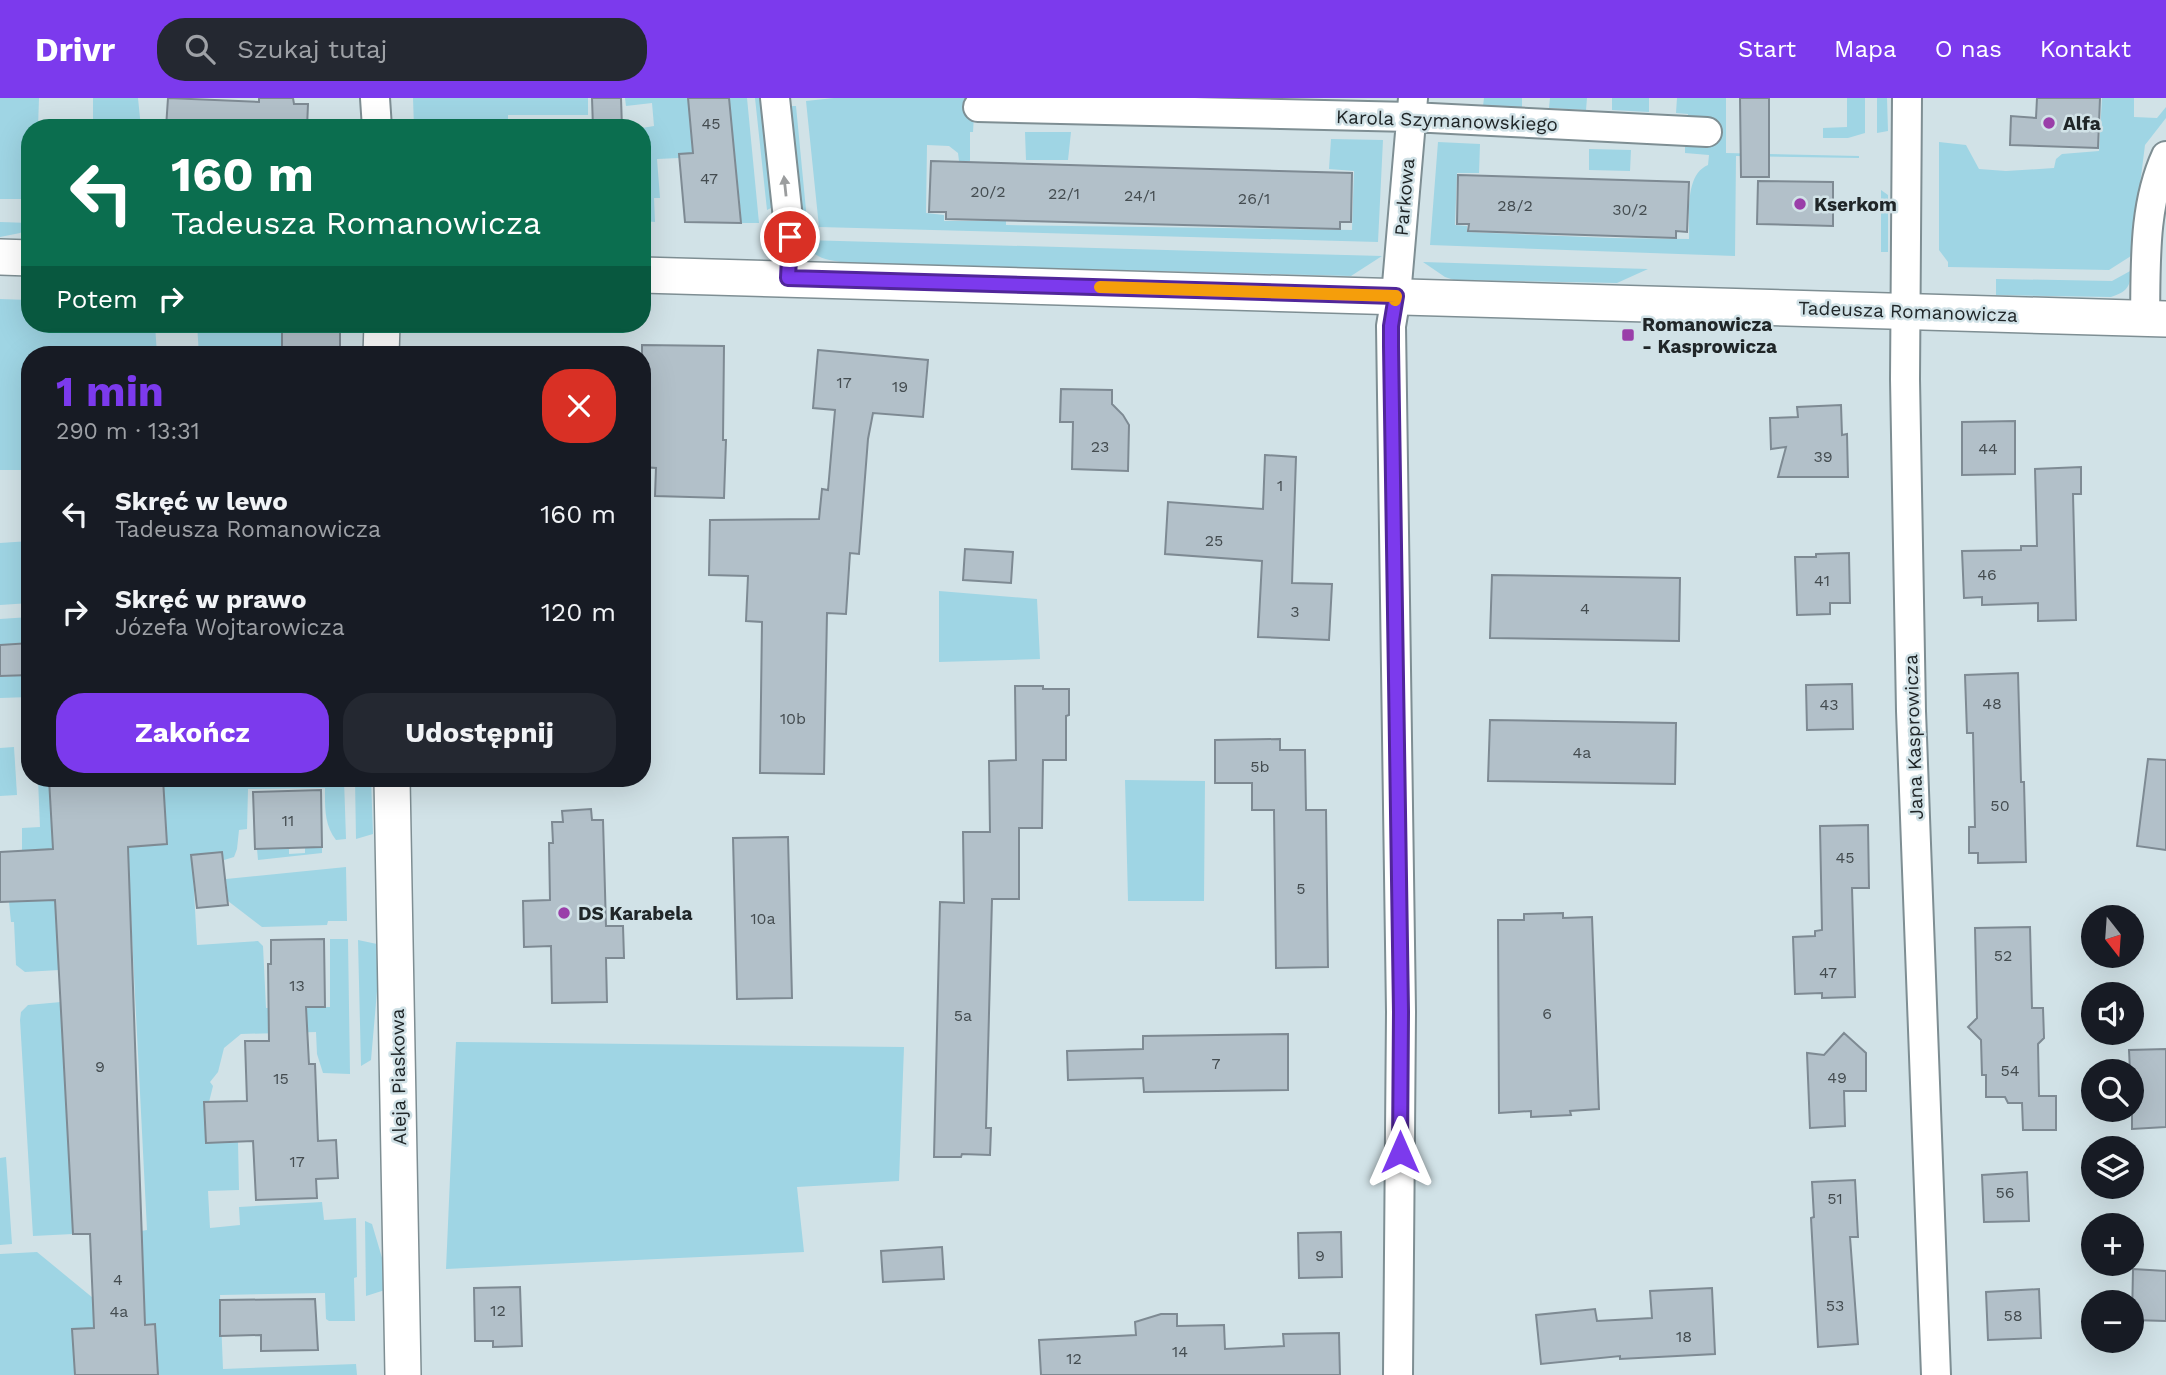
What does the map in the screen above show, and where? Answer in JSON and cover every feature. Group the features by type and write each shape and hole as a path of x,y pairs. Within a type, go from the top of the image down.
{"street":[{"path":"375,98 376,119"},
{"path":"775,98 790,237 788,278"},
{"name":"Jana Kasprowicza","path":"1907,98 1905,311 1911,711 1936,1375"},
{"name":"Karola Szymanowskiego","path":"978,107 1412,108 1707,132"},
{"name":"Parkowa","path":"1398,1375 1401,1012 1391,326 1396,296 1412,108"},
{"path":"2155,319 2146,254 2151,209 2159,172 2166,156"},
{"path":"0,257 21,258"},
{"name":"Tadeusza Romanowicza","path":"651,275 2155,319"},
{"name":"Aleja Piaskowa","path":"391,787 402,1375"}],"shaded area":[{"path":"0,98 39,98 38,119 21,119 21,199 0,199"},
{"path":"93,98 138,98 140,119 93,119"},
{"path":"413,98 588,98 588,115 508,115 508,119 414,119"},
{"path":"625,98 688,98 693,153 679,154 679,158 657,159 660,198 654,198 655,222 651,222 651,126 654,126 652,103 626,106"},
{"path":"729,98 747,98 759,223 734,223 741,215"},
{"path":"755,98 761,98 773,207 767,210"},
{"path":"834,98 975,98 973,132 970,132 970,161 959,161 958,153 949,146 927,145 926,213 944,215 944,221 1006,221 1006,225 1352,230 1354,171 1329,169 1331,139 1383,140 1378,242 819,227 806,101"},
{"path":"1484,98 1522,98 1522,108 1483,106"},
{"path":"1550,98 1587,98 1586,110 1549,108"},
{"path":"1612,98 1649,98 1649,112 1612,110"},
{"path":"1677,98 1726,98 1726,153 1859,158 1736,156 1735,256 1430,245 1438,142 1480,144 1479,173 1457,173 1455,225 1467,226 1467,232 1689,239 1692,187 1700,170 1708,165 1709,155 1685,153 1685,144 1715,145 1717,122 1688,119 1688,114 1676,113"},
{"path":"1847,98 1865,98 1865,133 1848,138 1823,138 1823,128 1847,127"},
{"path":"1877,98 1887,98 1888,131 1877,133"},
{"path":"2102,98 2134,98 2134,117 2157,118 2166,107 2166,118 2145,145 2131,256 2109,270 1948,267 1948,262 1939,250 1939,142 1966,145 1979,169 2006,171 2054,168 2056,159 2062,154 2099,151"},
{"path":"789,106 796,106 808,231 803,231"},
{"path":"1025,132 1071,132 1068,160 1026,160"},
{"path":"1589,149 1631,150 1630,171 1589,170"},
{"path":"1881,190 1888,195 1888,252 1881,252"},
{"path":"0,222 21,223 21,232 0,237"},
{"path":"804,240 1382,256 1351,276 847,263 816,255"},
{"path":"1423,262 1648,269 1617,283 1454,280"},
{"path":"2132,270 2127,288 2111,297 1996,295 1996,279 2112,281"},
{"path":"0,299 21,300 21,333 156,333 156,346 21,346 21,470 0,470"},
{"path":"198,333 282,333 282,346 198,346"},
{"path":"21,542 21,604 0,605 0,543"},
{"path":"939,591 1037,599 1040,659 939,662"},
{"path":"21,618 21,643 0,645 0,619"},
{"path":"21,676 21,697 0,698 0,677"},
{"path":"14,747 17,795 0,796 0,748"},
{"path":"1125,780 1205,781 1204,901 1128,901"},
{"path":"38,787 49,787 53,849 22,851 22,828 40,827"},
{"path":"163,787 344,787 346,839 336,840 329,828 325,788 248,789 247,829 239,830 234,857 224,860 222,852 192,855 197,945 258,941 263,946 266,1008 330,1007 330,939 348,939 350,1074 323,1073 317,1054 316,1032 241,1034 224,1048 218,1072 210,1082 213,1086 209,1102 204,1103 206,1143 238,1142 239,1190 208,1191 210,1228 240,1225 239,1207 322,1202 324,1220 356,1218 355,1321 326,1319 325,1293 220,1295 223,1369 356,1364 357,1375 158,1375 154,1324 145,1325 141,1231 147,1230 130,897 104,848 167,844"},
{"path":"355,787 371,787 373,834 356,839"},
{"path":"322,847 322,853 258,860 257,849 289,848 289,854 305,853 305,848"},
{"path":"346,867 347,921 328,921 327,925 262,927 228,901 226,879"},
{"path":"55,900 59,970 25,972 16,965 14,922 11,922 9,902"},
{"path":"358,940 377,944 378,980 371,1060 361,1066"},
{"path":"61,1002 73,1234 33,1236 20,1020 21,1012 28,1005"},
{"path":"456,1042 904,1047 899,1181 797,1187 804,1252 446,1269"},
{"path":"6,1157 12,1244 0,1245 0,1158"},
{"path":"365,1221 372,1224 385,1268 385,1290 366,1296"},
{"path":"37,1252 93,1298 94,1328 72,1329 75,1375 0,1375 0,1254"}],"building":[{"path":"168,98 259,102 259,98 293,98 294,104 308,104 307,119 167,119"},
{"path":"592,98 621,98 622,119 593,119"},
{"path":"688,98 729,98 741,223 685,222 679,154 693,153"},
{"path":"1740,98 1769,98 1769,177 1741,177"},
{"path":"2037,98 2100,98 2098,148 2010,145 2011,116 2036,118"},
{"path":"931,161 1352,173 1351,222 1340,222 1340,229 946,219 946,212 929,212"},
{"path":"1458,175 1689,182 1687,232 1676,231 1676,238 1468,231 1469,224 1457,224"},
{"path":"1758,181 1833,182 1833,226 1757,224"},
{"path":"282,333 340,333 340,346 282,346"},
{"path":"642,345 724,346 724,498 655,496 656,468 651,468 651,346"},
{"path":"818,350 928,360 923,417 873,413 868,439 859,554 850,553 846,614 827,613 824,774 760,773 762,622 746,621 748,576 709,575 710,520 819,519 822,489 828,490 835,410 813,408"},
{"path":"1061,389 1112,390 1112,404 1129,425 1128,471 1072,469 1073,422 1060,422"},
{"path":"1841,405 1842,435 1847,434 1848,477 1778,477 1786,447 1771,449 1770,418 1798,417 1797,407"},
{"path":"2015,421 2015,474 1962,475 1962,422"},
{"path":"1265,455 1296,457 1292,583 1332,584 1329,640 1258,637 1262,561 1165,554 1168,502 1263,509"},
{"path":"2081,467 2081,494 2073,494 2076,620 2038,621 2038,603 1982,605 1982,597 1964,598 1962,551 2021,550 2021,546 2037,546 2035,469"},
{"path":"965,549 1013,552 1011,583 963,580"},
{"path":"1849,553 1850,603 1830,603 1830,614 1797,615 1795,557"},
{"path":"1492,575 1680,578 1679,641 1490,638"},
{"path":"21,644 21,675 0,676 0,645"},
{"path":"2018,673 2026,862 1978,863 1978,853 1969,853 1969,827 1975,827 1973,733 1967,733 1965,675"},
{"path":"1852,684 1853,729 1807,730 1806,685"},
{"path":"1015,686 1069,689 1066,760 1043,760 1042,828 1019,828 1019,899 992,899 986,1128 991,1128 990,1155 934,1157 940,902 964,903 963,832 990,832 989,761 1016,760"},
{"path":"1490,720 1676,723 1675,784 1488,781"},
{"path":"1280,739 1280,750 1305,750 1306,810 1326,810 1328,967 1276,968 1274,810 1252,810 1252,783 1215,783 1215,740"},
{"path":"2148,759 2166,760 2166,850 2137,846"},
{"path":"49,787 163,787 167,844 128,847 145,1325 155,1324 158,1375 75,1375 72,1329 94,1328 90,1234 73,1234 55,900 0,902 0,852 53,849"},
{"path":"321,790 322,847 255,849 253,792"},
{"name":"DS Karabela","path":"591,809 592,820 603,820 606,926 623,926 624,958 606,958 607,1002 552,1003 551,946 524,947 523,901 550,900 549,843 553,843 552,822 563,822 562,811"},
{"path":"1868,825 1869,888 1852,888 1855,997 1822,998 1822,993 1795,994 1793,937 1815,936 1815,931 1822,930 1820,826"},
{"path":"788,837 792,998 737,999 733,838"},
{"path":"222,852 228,905 197,908 191,855"},
{"path":"1563,913 1563,918 1592,917 1599,1109 1570,1111 1571,1115 1531,1117 1531,1111 1499,1113 1498,920 1524,920 1524,914"},
{"path":"2030,927 2032,1008 2043,1008 2044,1038 2038,1044 2039,1096 2056,1096 2056,1130 2023,1130 2022,1103 2008,1103 2005,1097 1986,1097 1981,1040 1968,1027 1977,1018 1975,928"},
{"path":"324,939 325,1007 306,1007 309,1064 315,1064 318,1141 336,1140 338,1178 316,1179 317,1198 256,1200 253,1141 206,1143 204,1102 247,1101 245,1041 269,1041 268,964 271,964 271,940"},
{"path":"1844,1033 1866,1053 1866,1091 1844,1091 1845,1126 1810,1128 1807,1053 1824,1055"},
{"path":"1288,1034 1288,1090 1144,1092 1143,1078 1068,1080 1067,1051 1143,1049 1143,1036"},
{"path":"2166,1049 2166,1127 2132,1129 2132,1122 2144,1122 2144,1059 2129,1059 2129,1050"},
{"path":"2027,1172 2029,1221 1984,1222 1982,1175"},
{"path":"1855,1180 1858,1237 1850,1237 1858,1344 1818,1347 1811,1218 1814,1217 1812,1182"},
{"path":"1341,1232 1342,1277 1299,1278 1298,1233"},
{"path":"942,1247 944,1279 883,1282 881,1251"},
{"path":"2144,1270 2166,1271 2166,1321 2144,1320 2144,1290 2133,1290 2133,1276 2144,1276"},
{"path":"520,1287 522,1346 493,1347 493,1341 475,1341 474,1288"},
{"path":"1712,1288 1715,1354 1620,1359 1620,1356 1541,1364 1536,1315 1595,1309 1597,1321 1652,1318 1650,1291"},
{"path":"2039,1289 2041,1338 1988,1340 1986,1292"},
{"path":"315,1299 318,1350 261,1351 261,1335 220,1336 220,1300"},
{"path":"1161,1314 1177,1314 1177,1326 1224,1325 1225,1349 1284,1346 1283,1334 1339,1333 1340,1375 1041,1375 1039,1340 1136,1335 1135,1322"}],"slow traffic":[{"path":"1100,287 1396,296 1395,300"}],"place":[{"name":"Alfa","path":"2049,123"},
{"name":"Kserkom","path":"1800,204"},
{"name":"Romanowicza - Kasprowicza","path":"1628,335"},
{"name":"DS Karabela","path":"564,913"}],"route":[{"path":"790,237 788,278 1396,296 1391,346 1401,1012 1400,1152"}]}
